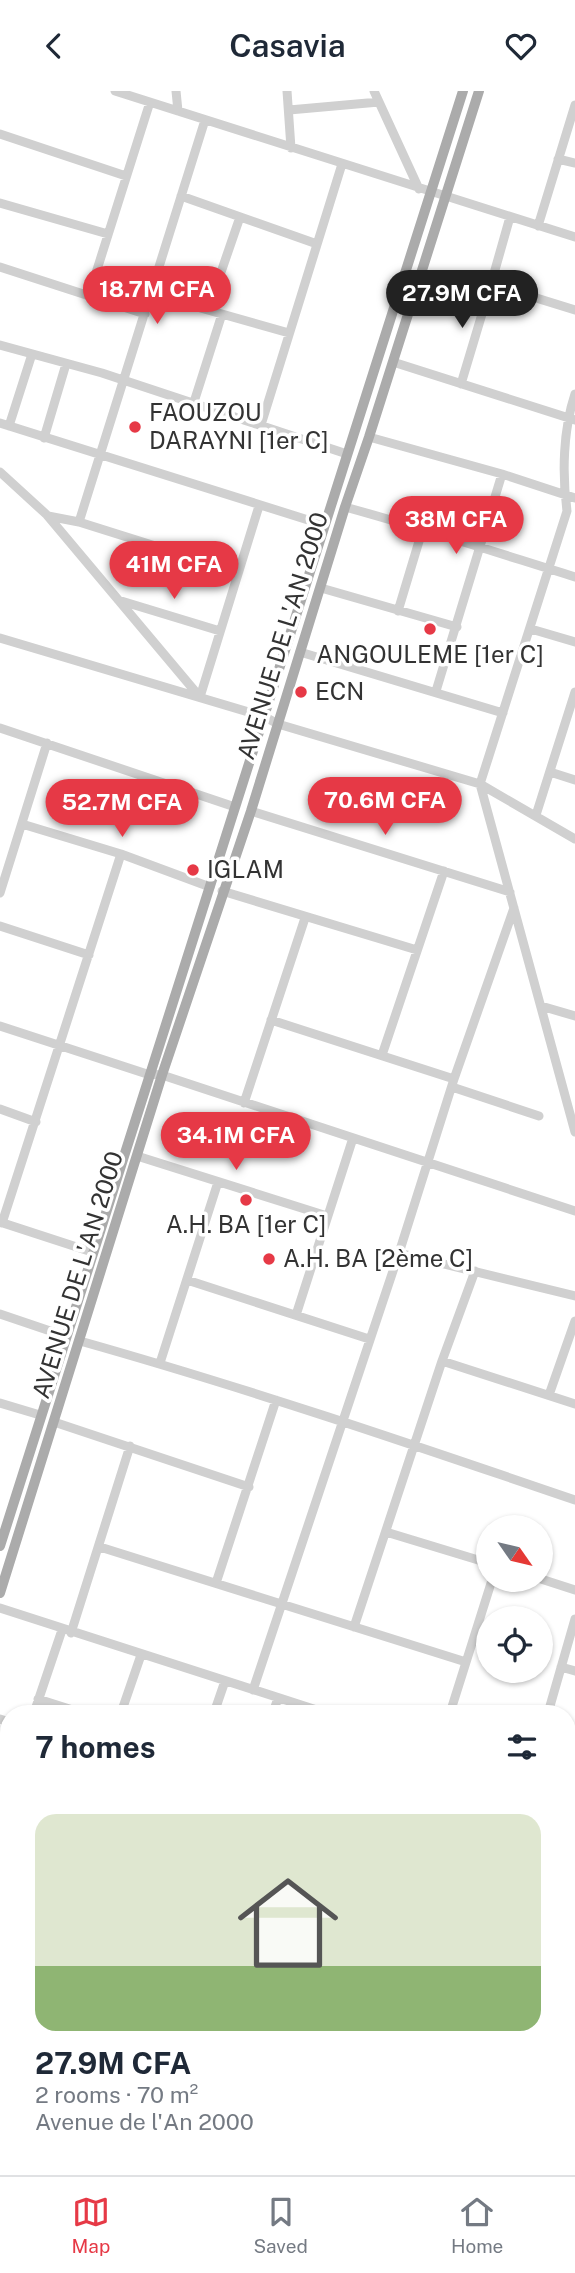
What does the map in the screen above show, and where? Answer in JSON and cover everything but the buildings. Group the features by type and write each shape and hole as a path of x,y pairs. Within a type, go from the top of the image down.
{"main road":[{"name":"AVENUE DE L'AN 2000","path":"0,1546 147,1075 265,717 463,91"},
{"name":"AVENUE DE L'AN 2000","path":"0,1593 162,1075 251,811 345,507 479,91"}],"street":[{"path":"115,91 575,237"},
{"path":"176,91 178,111"},
{"path":"287,91 291,148"},
{"path":"374,91 419,189"},
{"path":"89,295 150,102"},
{"path":"289,110 379,102"},
{"path":"538,226 575,105"},
{"path":"79,522 205,120"},
{"path":"0,134 126,176"},
{"path":"558,159 575,163"},
{"path":"261,425 342,164"},
{"path":"181,196 317,244"},
{"path":"0,203 108,234"},
{"path":"208,310 240,217"},
{"path":"461,384 510,217"},
{"path":"0,267 145,314"},
{"path":"491,284 575,310"},
{"path":"151,294 289,333"},
{"path":"194,402 222,314"},
{"path":"0,345 125,380 347,454"},
{"path":"32,354 4,424 324,525"},
{"path":"393,362 571,418"},
{"path":"44,438 65,364"},
{"path":"575,394 571,418 570,497 567,511 480,784 575,1132"},
{"path":"369,437 502,474 570,497"},
{"path":"0,472 47,515 200,697"},
{"path":"436,691 502,474"},
{"path":"0,487 8,479"},
{"path":"200,697 259,506"},
{"path":"345,507 423,528 478,548 575,577"},
{"path":"47,515 79,522 239,572"},
{"path":"398,611 423,528"},
{"path":"321,589 457,627"},
{"path":"118,600 220,631"},
{"path":"531,629 575,642"},
{"path":"0,638 480,784 575,839"},
{"path":"300,652 503,713"},
{"path":"536,815 575,692"},
{"path":"0,729 235,807"},
{"path":"0,893 47,743"},
{"path":"550,772 575,780"},
{"path":"251,811 510,892"},
{"path":"22,824 121,854 210,887"},
{"path":"92,1252 1,1223 121,854"},
{"path":"382,1055 444,871"},
{"path":"222,891 417,950"},
{"path":"253,1690 453,1083 514,908"},
{"path":"244,1103 304,918"},
{"path":"0,926 89,955"},
{"path":"541,1006 575,1016"},
{"path":"271,1020 382,1055 538,1116"},
{"path":"0,1026 147,1075 162,1075 575,1211"},
{"path":"0,1109 36,1122"},
{"path":"296,1315 353,1138"},
{"path":"137,1156 327,1216"},
{"path":"160,1363 218,1182"},
{"path":"399,1253 575,1296"},
{"path":"354,1627 442,1361 475,1271"},
{"path":"187,1280 369,1339"},
{"path":"0,1314 65,1336"},
{"path":"549,1395 575,1321"},
{"path":"80,1341 160,1363 414,1444 575,1500"},
{"path":"442,1361 575,1404"},
{"path":"216,1583 276,1400"},
{"path":"0,1403 40,1415"},
{"path":"54,1422 249,1487"},
{"path":"36,1705 100,1547 130,1446"},
{"path":"386,1532 476,1559"},
{"path":"100,1547 467,1663"},
{"path":"553,1583 575,1590"},
{"path":"453,1705 488,1593"},
{"path":"0,1608 300,1705"},
{"path":"550,1705 575,1619"},
{"path":"124,1705 141,1655"},
{"path":"561,1667 575,1671"},
{"path":"217,1705 225,1681"},
{"path":"276,1705 278,1698"},
{"path":"38,1699 51,1705"}],"place":[{"name":"FAOUZOU DARAYNI [1er C]","path":"135,427"},
{"name":"ANGOULEME [1er C]","path":"430,629"},
{"name":"ECN","path":"301,692"},
{"name":"IGLAM","path":"193,870"},
{"name":"A.H. BA [1er C]","path":"246,1200"},
{"name":"A.H. BA [2ème C]","path":"269,1259"}]}
